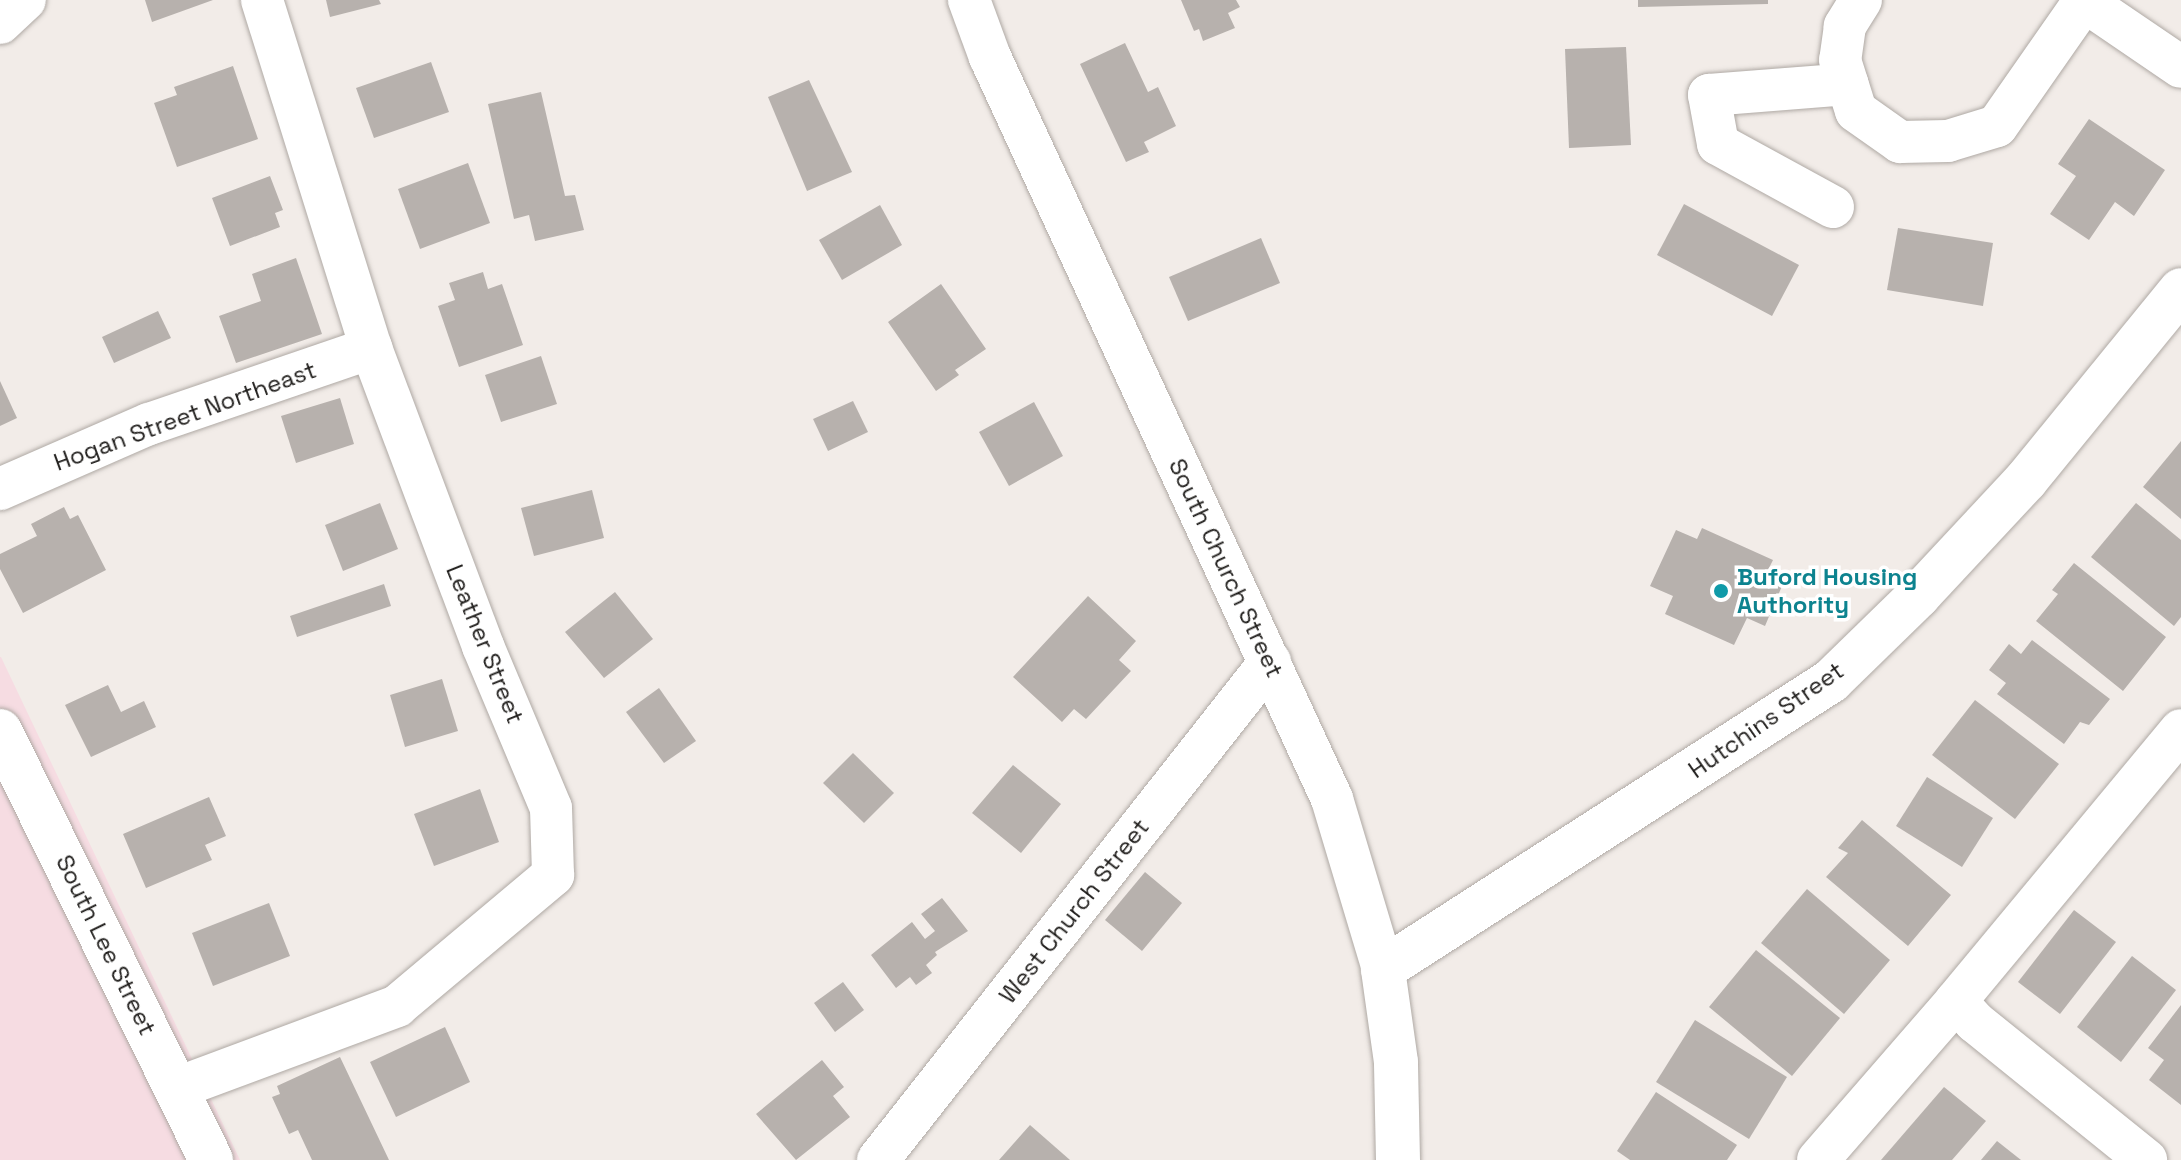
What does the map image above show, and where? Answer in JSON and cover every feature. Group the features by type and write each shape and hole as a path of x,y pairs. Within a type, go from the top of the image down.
{"street":[{"path":"0,23 25,0"},
{"name":"Leather Street","path":"177,1088 397,1006 553,875 551,808 483,646 371,348 262,0"},
{"name":"South Church Street","path":"969,0 990,57 1332,799 1383,969 1396,1062 1398,1160"},
{"path":"1861,0 1845,26 1840,60 1856,111 1900,142 1948,141 1997,126 2084,0 2181,67"},
{"path":"1833,207 1718,144 1709,95 1848,84"},
{"name":"Hutchins Street","path":"1383,969 1831,681 1918,596 2026,480 2181,290"},
{"name":"Hogan Street Northeast","path":"0,489 149,424 371,348"},
{"name":"West Church Street","path":"878,1160 1270,662"},
{"path":"1818,1160 1956,1001 2181,730"},
{"name":"South Lee Street","path":"0,731 211,1160"},
{"path":"1956,1001 1975,1022 2146,1160"}],"shaded area":[{"path":"1,657 240,1160 0,1160"}],"building":[{"path":"145,0 213,0 152,22"},
{"path":"326,0 379,0 381,4 330,17"},
{"path":"1181,0 1236,0 1240,7 1228,13 1235,28 1203,41 1199,29 1194,31"},
{"path":"1638,0 1768,0 1768,4 1638,7"},
{"path":"1125,43 1148,92 1158,87 1176,126 1144,142 1149,152 1126,162 1080,64"},
{"path":"1626,47 1631,145 1569,148 1565,49"},
{"path":"431,62 449,112 374,138 356,88"},
{"path":"233,66 258,139 177,167 154,103 177,95 174,87"},
{"path":"809,80 852,172 807,191 768,97"},
{"path":"541,92 565,196 575,195 584,230 535,241 529,215 514,219 488,104"},
{"path":"2089,119 2165,170 2134,216 2115,202 2089,240 2050,214 2076,176 2058,164"},
{"path":"468,163 490,223 420,249 398,189"},
{"path":"270,176 283,210 275,213 280,227 230,246 212,198"},
{"path":"1684,204 1799,265 1772,316 1657,255"},
{"path":"880,205 902,245 842,280 819,240"},
{"path":"1898,228 1993,243 1983,306 1887,290"},
{"path":"1261,238 1280,283 1188,321 1169,277"},
{"path":"296,258 322,334 236,363 219,316 261,301 252,274"},
{"path":"483,272 488,289 502,284 523,345 459,367 438,306 455,300 449,283"},
{"path":"941,284 986,349 955,370 959,375 936,391 888,322"},
{"path":"158,311 171,338 114,363 102,337"},
{"path":"541,356 557,404 501,422 485,375"},
{"path":"0,381 17,418 0,426"},
{"path":"340,398 354,444 296,463 281,416"},
{"path":"853,401 868,432 828,451 813,419"},
{"path":"1034,402 1063,456 1009,486 979,432"},
{"path":"2181,441 2181,519 2143,487"},
{"path":"592,490 604,538 534,556 521,508"},
{"path":"380,503 398,549 343,571 325,525"},
{"path":"2136,503 2181,540 2181,617 2174,626 2091,557"},
{"path":"64,507 70,519 78,515 106,570 23,613 0,569 0,554 37,536 31,524"},
{"name":"Buford Housing Authority","path":"1702,528 1773,560 1764,578 1782,586 1765,626 1747,618 1734,645 1665,614 1673,596 1650,586 1676,530 1697,539"},
{"path":"2074,563 2166,637 2123,691 2036,621 2058,594 2052,590"},
{"path":"384,584 391,606 297,637 290,616"},
{"path":"615,592 653,639 604,678 565,632"},
{"path":"1088,596 1136,641 1119,660 1131,671 1086,719 1074,709 1062,722 1013,677"},
{"path":"2032,640 2110,699 2089,725 2080,722 2064,744 1997,694 2006,683 1989,670 2009,644 2021,654"},
{"path":"442,679 458,731 405,747 390,695"},
{"path":"108,685 121,712 144,701 156,727 91,757 65,705"},
{"path":"659,688 696,741 664,763 626,712"},
{"path":"1975,700 2059,764 2015,819 1932,755"},
{"path":"853,753 894,793 864,823 823,783"},
{"path":"1013,765 1061,804 1021,853 972,813"},
{"path":"1927,777 1993,818 1962,867 1896,826"},
{"path":"480,789 499,842 434,866 414,814"},
{"path":"209,797 226,836 205,845 212,860 146,888 123,834"},
{"path":"1862,820 1951,895 1908,946 1826,877 1848,853 1838,848"},
{"path":"1145,872 1182,903 1142,951 1105,920"},
{"path":"1807,889 1890,960 1844,1014 1761,943"},
{"path":"942,898 968,931 935,952 937,955 926,965 932,973 916,985 910,977 896,988 871,955 912,922 925,939 935,931 921,914"},
{"path":"269,903 290,956 213,986 192,933"},
{"path":"2074,910 2116,942 2060,1014 2018,982"},
{"path":"1756,950 1840,1018 1792,1076 1709,1007"},
{"path":"2132,956 2176,990 2121,1062 2077,1027"},
{"path":"843,982 864,1010 835,1032 814,1003"},
{"path":"2181,1005 2181,1105 2149,1080 2164,1060 2148,1048"},
{"path":"1695,1020 1787,1077 1749,1139 1656,1082"},
{"path":"445,1027 470,1082 396,1117 370,1062"},
{"path":"340,1057 389,1160 312,1160 298,1130 289,1134 272,1097 280,1094 277,1086"},
{"path":"822,1060 844,1087 833,1096 850,1117 796,1160 756,1114"},
{"path":"1944,1087 1986,1121 1952,1160 1881,1160"},
{"path":"1656,1092 1737,1145 1727,1160 1630,1160 1617,1151"},
{"path":"1030,1125 1070,1160 999,1160"},
{"path":"1997,1141 2021,1160 1981,1160"}],"place":[{"name":"Buford Housing Authority","path":"1721,591"}]}
